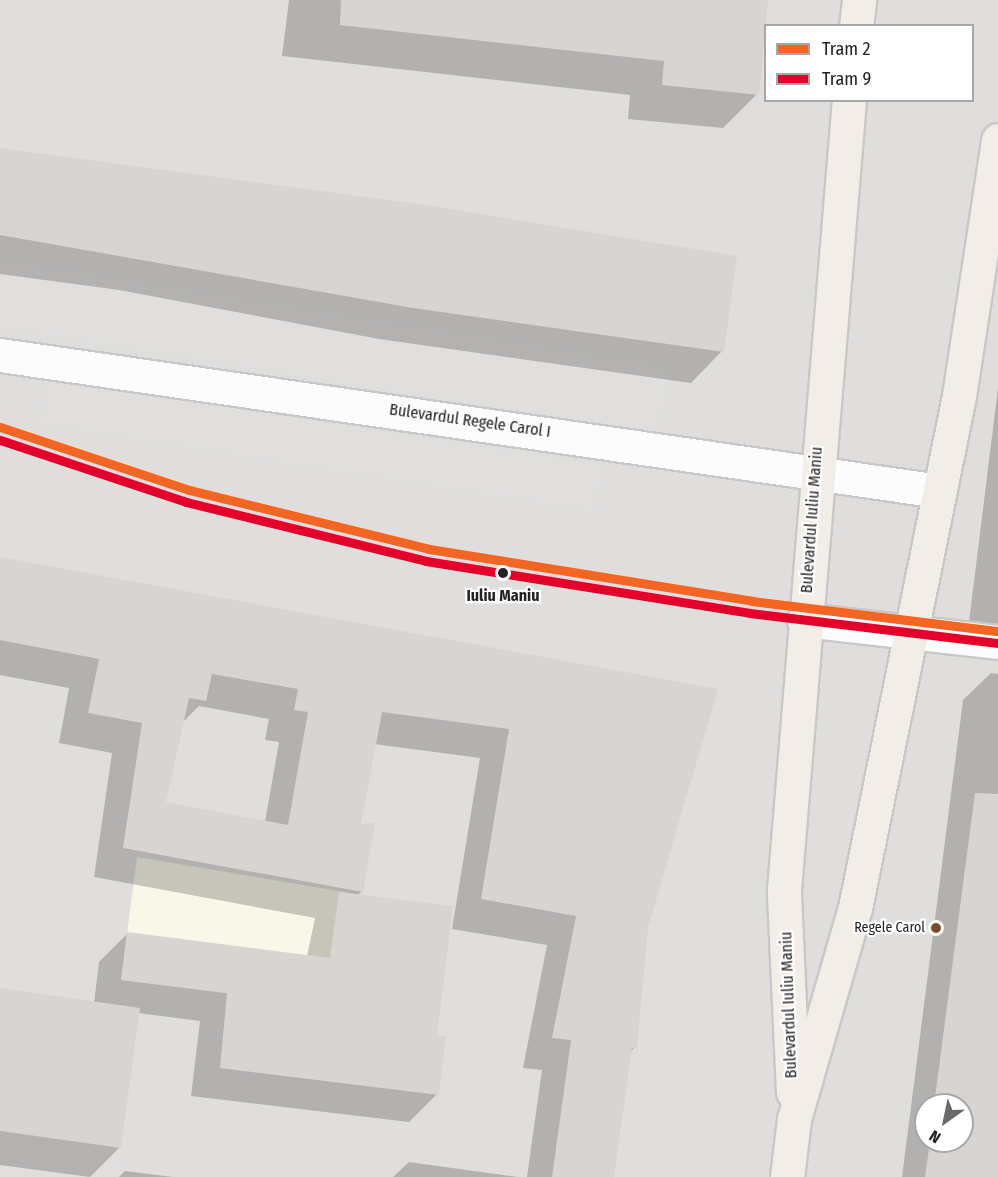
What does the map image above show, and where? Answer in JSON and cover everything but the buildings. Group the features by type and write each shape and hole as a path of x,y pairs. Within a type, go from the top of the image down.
{"main road":[{"path":"856,24 859,0"},
{"name":"Bulevardul Iuliu Maniu","path":"794,1119 784,890 815,472 849,102"},
{"name":"Bulevardul Iuliu Maniu","path":"787,1177 794,1119 855,908 968,351 998,140"}],"street":[{"name":"Bulevardul Regele Carol I","path":"0,355 939,491"},
{"path":"804,620 998,642"}],"shaded area":[{"path":"0,0 998,0 998,1177 0,1177"},
{"path":"0,260 668,366 657,432 0,328"},
{"path":"48,379 601,467 594,511 41,423"},
{"path":"137,857 368,896 403,1016 121,980"},
{"path":"0,1131 121,1148 117,1177 0,1177"}],"tram line":[{"name":"2","path":"0,427 189,490 429,549 752,601 998,631"},
{"name":"9","path":"0,440 186,502 426,561 750,613 997,643"}],"place":[{"name":"Iuliu Maniu","path":"503,573"},
{"name":"Regele Carol","path":"936,928"}]}
